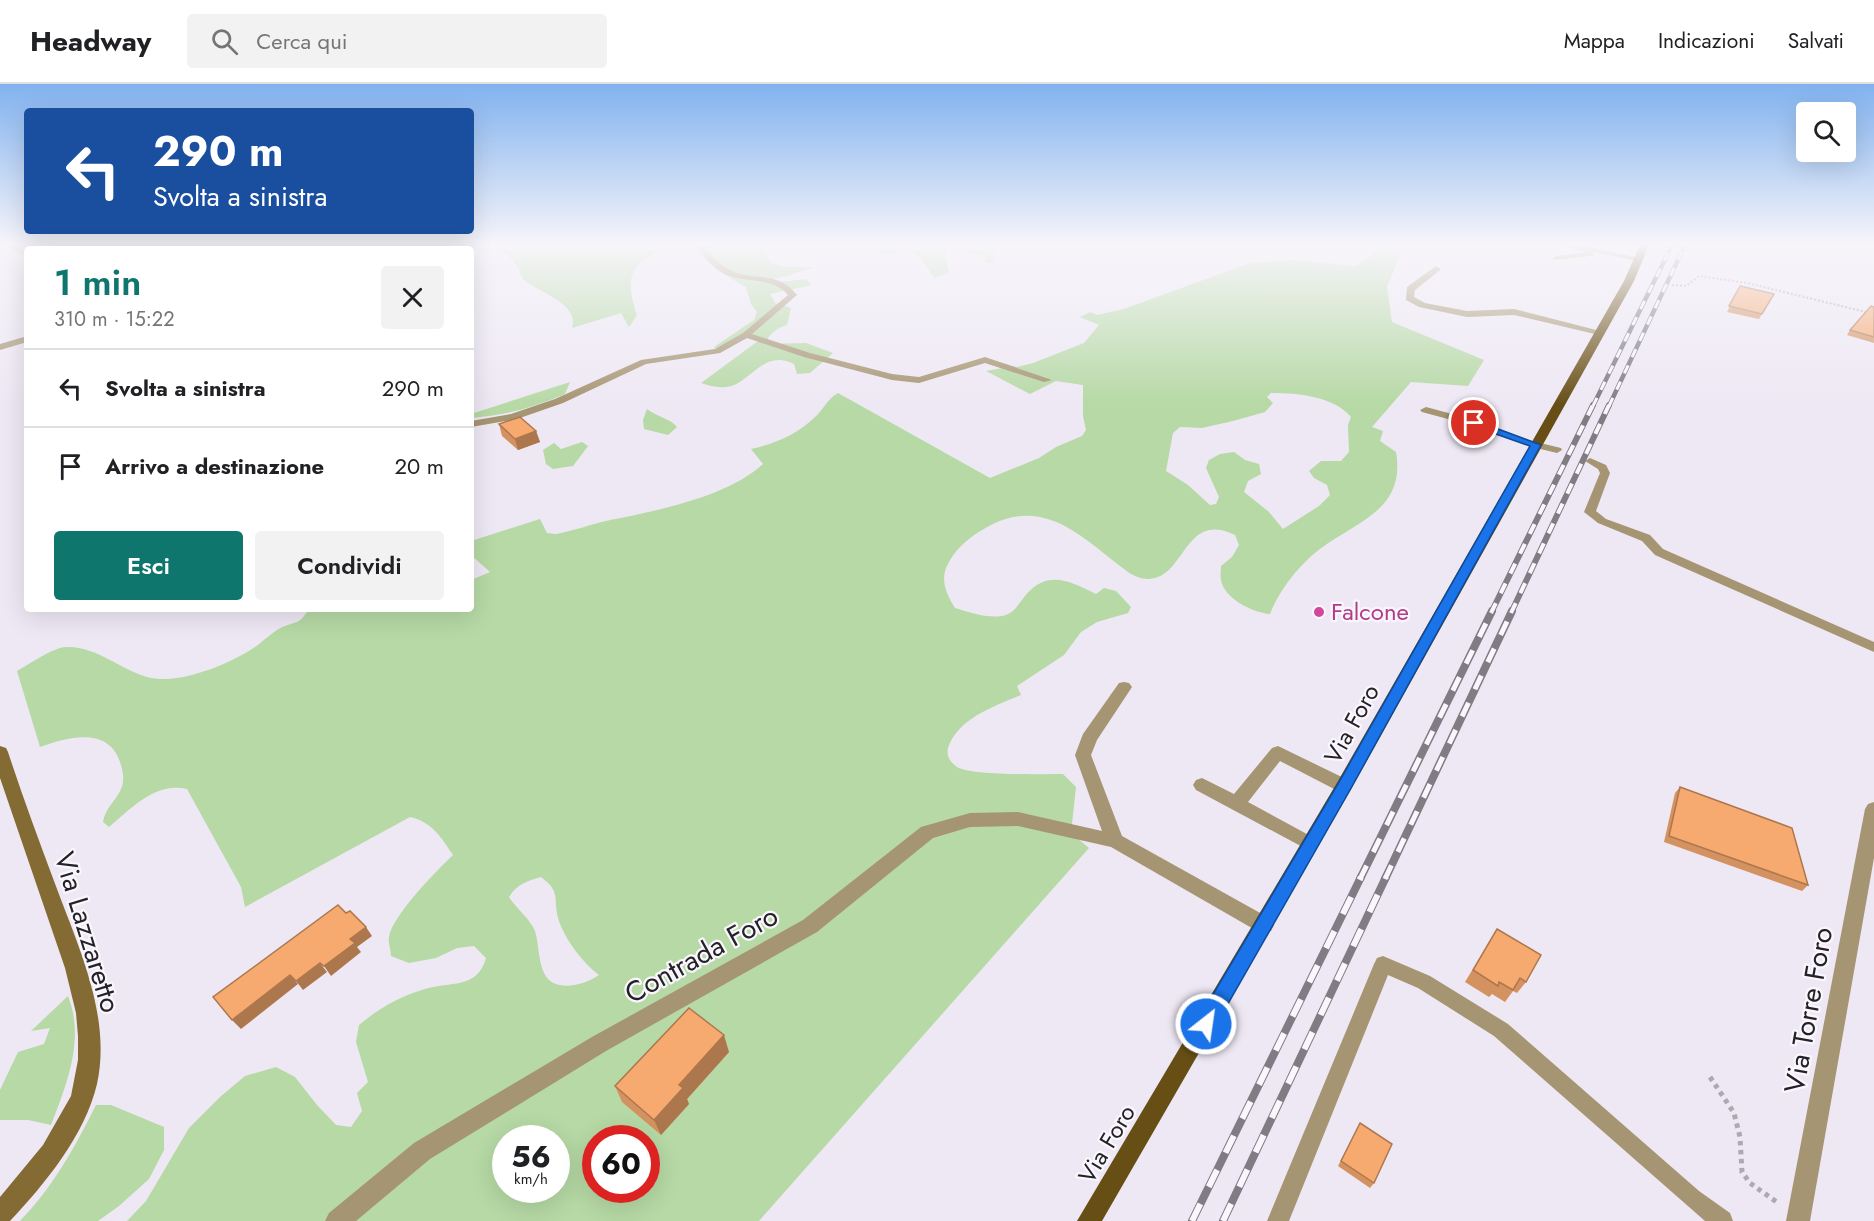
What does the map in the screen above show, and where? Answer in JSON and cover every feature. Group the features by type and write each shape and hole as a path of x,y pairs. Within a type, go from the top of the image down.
{"main road":[{"name":"Via Foro","path":"1089,1221 1264,926 1619,298"}],"street":[{"path":"1409,298 1422,305 1467,314 1514,312 1599,332"},
{"path":"0,347 24,340"},
{"path":"1426,410 1474,423 1536,445"},
{"path":"1115,841 1083,755 1089,738 1124,687"},
{"name":"Via Lazzaretto","path":"0,752 80,983 90,1029 86,1083 73,1119 48,1156 0,1214"},
{"path":"1236,804 1278,752 1344,786"},
{"path":"1202,785 1310,844"},
{"name":"Via Torre Foro","path":"1798,1219 1874,809"},
{"name":"Contrada Foro","path":"337,1221 422,1151 599,1044 810,926 927,832 970,820 1018,819 1115,841 1264,926"}],"lane":[{"path":"474,424 513,417 559,401 644,362 717,351 746,335 789,298"},
{"path":"746,335 807,356 892,377 919,381 985,360 1047,380"},
{"path":"1536,445 1557,450"},
{"path":"1590,461 1602,467 1605,473 1590,512 1602,521 1646,538 1659,552 1874,647"},
{"path":"1278,1221 1383,964 1424,982 1501,1030 1692,1198 1722,1221"}],"path":[{"path":"1811,298 1874,314"},
{"path":"1710,1077 1734,1113 1740,1137 1742,1172 1750,1183 1798,1219"}],"green space":[{"path":"554,298 633,298 637,315 629,327 621,313 572,328 573,319 570,312"},
{"path":"749,298 772,298 775,303 791,308 787,325 774,332 766,344 806,343 833,353 810,373 797,374 794,364 777,360 763,365 745,379 729,387 701,383 758,341 747,336 718,351 714,347 754,320 757,312"},
{"path":"1154,298 1389,298 1392,322 1484,360 1468,386 1411,382 1372,427 1383,431 1380,441 1396,452 1397,472 1394,488 1376,512 1334,539 1305,562 1291,578 1270,614 1241,604 1223,587 1221,566 1232,557 1239,545 1235,535 1218,530 1205,531 1195,538 1170,569 1160,576 1147,579 1130,573 1073,531 1044,518 1028,516 1011,518 993,524 974,535 958,550 944,574 945,586 955,608 987,616 1006,615 1015,609 1033,588 1050,580 1068,582 1096,594 1104,588 1116,591 1131,607 1128,613 1097,622 1081,632 1064,655 1017,686 1021,695 978,714 960,729 948,748 951,761 957,767 965,770 1008,774 1063,774 1076,787 1071,833 1089,848 759,1221 127,1221 146,1201 189,1128 245,1076 276,1067 295,1077 336,1125 351,1127 362,1111 357,1093 368,1082 356,1042 359,1025 382,1008 407,995 469,980 482,968 486,958 474,946 457,948 436,958 409,963 391,956 389,937 398,917 453,855 435,831 418,819 410,817 245,907 241,887 187,789 165,789 154,793 135,805 109,827 103,822 104,817 119,793 123,779 120,762 114,751 106,743 86,737 63,740 40,747 17,671 48,653 66,647 89,650 140,675 163,679 176,678 205,671 232,660 255,647 277,630 299,621 307,612 474,612 474,579 490,572 474,558 474,540 540,519 547,533 556,534 689,502 730,486 763,464 751,449 778,441 801,429 838,393 990,478 1039,458 1056,447 1082,436 1086,430 1083,416 1083,385 1056,381 1030,394 986,371 1002,368 995,361 1017,367 1084,343 1099,325 1080,317 1090,312 1097,315 1124,309","holes":["1271,393 1325,400 1335,404 1351,417 1348,425 1349,452 1341,461 1321,461 1309,471 1314,478 1327,485 1330,495 1319,506 1283,529 1269,512 1244,492 1248,481 1261,474 1259,464 1245,460 1234,452 1220,454 1209,460 1206,468 1219,497 1216,504 1210,505 1188,485 1166,471 1173,433 1180,427 1202,428 1265,412 1273,403 1267,397","541,877 554,891 558,918 565,934 580,957 599,975 593,979 570,986 555,984 544,973 535,931 509,897 519,886 527,882"]},
{"path":"570,382 565,394 542,403 483,417 474,418 474,413"},
{"path":"647,409 677,427 668,435 644,429 643,420"},
{"path":"582,442 588,446 573,466 553,469 546,464 543,450 554,443 561,449"},
{"path":"68,996 75,1029 72,1061 51,1125 28,1120 0,1120 0,1090 18,1052 44,1044 50,1028 31,1031"},
{"path":"96,1105 111,1105 164,1127 164,1150 149,1179 98,1221 20,1221 43,1194 62,1166"}],"building":[{"path":"1733,298 1772,298 1762,314 1729,306"},
{"path":"1871,306 1874,307 1874,337 1850,330"},
{"path":"520,417 536,431 515,439 499,424"},
{"path":"1680,787 1792,828 1808,885 1669,836"},
{"path":"338,905 346,913 350,911 366,927 350,939 355,943 324,966 320,963 296,981 290,975 232,1020 213,997"},
{"path":"1497,929 1541,955 1526,982 1520,978 1513,990 1499,982 1498,986 1473,970"},
{"path":"689,1008 724,1035 679,1085 683,1088 654,1120 615,1086"},
{"path":"1360,1123 1392,1144 1374,1183 1341,1161"}],"railway":[{"path":"1593,406 1646,298"},
{"path":"1609,406 1660,298"},
{"path":"1491,613 1593,405"},
{"path":"1511,613 1609,405"},
{"path":"1360,879 1492,611"},
{"path":"1385,879 1512,611"},
{"path":"1192,1221 1361,877"},
{"path":"1223,1221 1386,877"}],"place":[{"name":"Falcone","path":"1319,612"}],"route":[{"path":"1206,1024 1344,786 1536,445 1474,423"}]}
